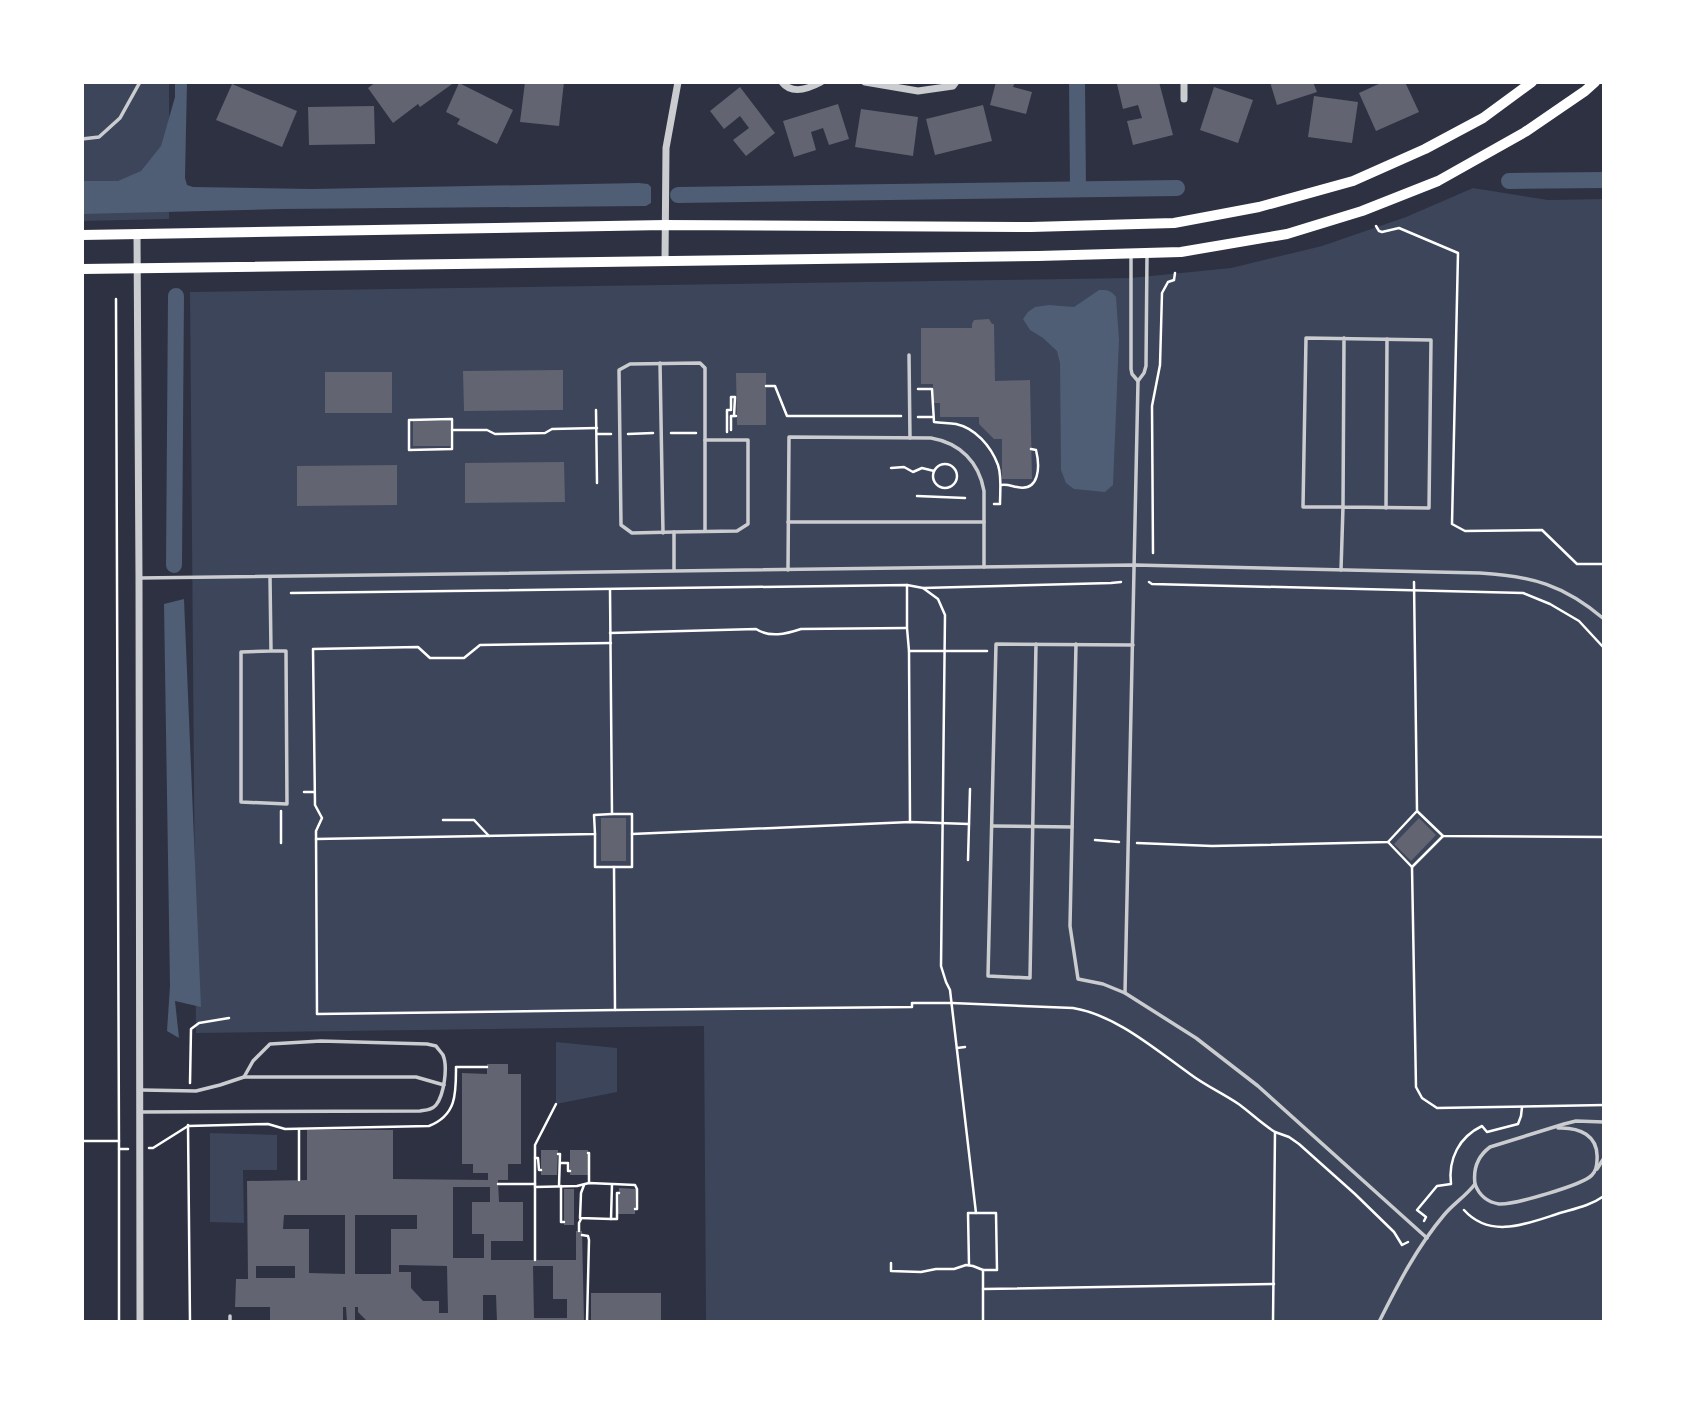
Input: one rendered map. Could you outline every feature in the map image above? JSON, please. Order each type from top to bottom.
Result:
[{"type":"main road","points":[[82,234],[665,225],[1031,227],[1174,223],[1259,207],[1353,181],[1425,149],[1483,118],[1532,82]]},
{"type":"main road","points":[[82,269],[1181,253],[1287,234],[1362,211],[1438,181],[1525,132],[1595,82]]},
{"type":"street","points":[[665,262],[666,148],[678,82]]},
{"type":"street","points":[[782,82],[784,86],[796,90],[821,82]]},
{"type":"street","points":[[865,82],[918,91],[953,86],[956,82]]},
{"type":"street","points":[[1184,82],[1184,99]]},
{"type":"street","points":[[137,233],[140,1322]]},
{"type":"lane","points":[[82,139],[99,137],[120,118],[140,82]]},
{"type":"lane","points":[[1125,993],[1138,381],[1146,366],[1147,253]]},
{"type":"lane","points":[[1130,254],[1131,369],[1138,381]]},
{"type":"lane","points":[[1306,338],[1344,338],[1431,340],[1429,509],[1303,506],[1306,338]]},
{"type":"lane","points":[[1341,570],[1344,338]]},
{"type":"lane","points":[[1386,508],[1387,339]]},
{"type":"lane","points":[[909,355],[910,438]]},
{"type":"lane","points":[[705,440],[748,440],[748,524],[737,531],[663,533],[632,533],[621,525],[619,370],[630,365],[660,363],[700,363],[705,368],[705,440],[705,531]]},
{"type":"lane","points":[[660,363],[663,533]]},
{"type":"lane","points":[[788,570],[789,438],[910,438],[950,443],[972,461],[982,481],[984,567]]},
{"type":"lane","points":[[788,522],[984,522]]},
{"type":"lane","points":[[674,532],[674,570]]},
{"type":"lane","points":[[139,578],[1135,565],[1414,572],[1510,575],[1535,580],[1589,606],[1604,619]]},
{"type":"lane","points":[[270,577],[271,650]]},
{"type":"lane","points":[[1036,644],[1030,978],[988,976],[996,644],[1036,644],[1076,644],[1133,645]]},
{"type":"lane","points":[[1076,644],[1070,926],[1078,979],[1103,984],[1125,993],[1196,1038],[1258,1086],[1427,1238]]},
{"type":"lane","points":[[271,650],[286,651],[287,804],[241,802],[241,652],[271,650]]},
{"type":"lane","points":[[992,826],[1072,827]]},
{"type":"lane","points":[[140,1111],[430,1110],[437,1104],[444,1085],[444,1057],[436,1046],[427,1044],[321,1041],[270,1044],[253,1061],[244,1077]]},
{"type":"lane","points":[[140,1090],[188,1091],[244,1077],[416,1077],[444,1085]]},
{"type":"lane","points":[[1604,1122],[1576,1121],[1490,1147],[1476,1164],[1475,1184],[1479,1194],[1499,1204],[1518,1202],[1587,1180],[1604,1158]]},
{"type":"lane","points":[[1552,1128],[1578,1130],[1591,1136],[1598,1157],[1595,1170]]},
{"type":"lane","points":[[1379,1322],[1396,1288],[1427,1238],[1445,1213],[1475,1184]]},
{"type":"lane","points":[[230,1316],[230,1322]]},
{"type":"path","points":[[1376,226],[1382,232],[1399,228],[1458,253],[1452,524],[1465,531],[1542,530],[1577,564],[1604,564]]},
{"type":"path","points":[[1153,553],[1152,406],[1160,365],[1162,293],[1168,282],[1174,280],[1175,272]]},
{"type":"path","points":[[116,299],[119,1149]]},
{"type":"path","points":[[766,386],[775,386],[787,416],[904,416]]},
{"type":"path","points":[[732,397],[735,416],[731,416],[731,433],[727,432],[727,410],[732,410],[732,397]]},
{"type":"path","points":[[596,410],[597,483]]},
{"type":"path","points":[[915,417],[932,416]]},
{"type":"path","points":[[452,419],[452,430],[452,449],[409,450],[409,420],[452,419]]},
{"type":"path","points":[[452,430],[487,430],[495,434],[597,428]]},
{"type":"path","points":[[628,434],[653,433]]},
{"type":"path","points":[[671,433],[696,433]]},
{"type":"path","points":[[597,434],[611,434]]},
{"type":"path","points":[[1000,485],[1025,487],[1037,480],[1038,457],[1036,450],[1031,449]]},
{"type":"path","points":[[952,466],[960,460]]},
{"type":"path","points":[[941,464],[952,466],[957,477],[954,485],[943,489],[936,485],[932,477],[934,471],[941,464]]},
{"type":"path","points":[[891,468],[904,467],[913,471],[922,468],[934,471]]},
{"type":"path","points":[[950,488],[954,498]]},
{"type":"path","points":[[917,496],[965,498]]},
{"type":"path","points":[[1137,843],[1212,846],[1388,842],[1417,811],[1414,572]]},
{"type":"path","points":[[290,593],[906,585],[923,587],[1121,582]]},
{"type":"path","points":[[1151,582],[1523,593],[1550,604],[1579,621],[1604,648]]},
{"type":"path","points":[[906,585],[910,822]]},
{"type":"path","points":[[923,587],[938,599],[944,610],[941,966],[952,1003],[976,1213]]},
{"type":"path","points":[[610,590],[612,814]]},
{"type":"path","points":[[610,634],[756,629],[764,634],[788,633],[801,629],[907,628]]},
{"type":"path","points":[[611,643],[480,645],[464,657],[430,658],[418,647],[313,649],[314,792],[315,805],[322,818],[316,831],[317,1014],[912,1007],[912,1003],[1064,1007],[1089,1012],[1157,1049],[1191,1075],[1239,1104],[1275,1132],[1299,1144],[1363,1201],[1394,1232],[1402,1245],[1408,1242]]},
{"type":"path","points":[[909,651],[977,651]]},
{"type":"path","points":[[968,860],[970,789]]},
{"type":"path","points":[[304,792],[314,792]]},
{"type":"path","points":[[281,803],[281,843]]},
{"type":"path","points":[[1417,811],[1443,836],[1604,837]]},
{"type":"path","points":[[632,814],[632,867],[595,867],[595,834],[594,815],[632,814]]},
{"type":"path","points":[[443,820],[474,820],[489,836]]},
{"type":"path","points":[[632,834],[910,822],[969,824]]},
{"type":"path","points":[[316,839],[595,834]]},
{"type":"path","points":[[1412,867],[1443,836]]},
{"type":"path","points":[[1095,840],[1119,842]]},
{"type":"path","points":[[1388,842],[1412,867],[1416,1087],[1422,1098],[1437,1108],[1604,1105]]},
{"type":"path","points":[[614,867],[615,1010]]},
{"type":"path","points":[[188,1091],[191,1029],[199,1023],[229,1018]]},
{"type":"path","points":[[957,1048],[965,1047]]},
{"type":"path","points":[[535,1260],[535,1145],[556,1104]]},
{"type":"path","points":[[1424,1221],[1426,1217],[1417,1210],[1437,1186],[1451,1186],[1452,1159],[1464,1139],[1482,1126],[1487,1132],[1518,1124],[1521,1106]]},
{"type":"path","points":[[188,1112],[190,1322]]},
{"type":"path","points":[[299,1129],[299,1180]]},
{"type":"path","points":[[1273,1322],[1275,1132]]},
{"type":"path","points":[[82,1141],[119,1141]]},
{"type":"path","points":[[588,1153],[589,1183]]},
{"type":"path","points":[[558,1154],[561,1222],[564,1222]]},
{"type":"path","points":[[535,1158],[538,1158],[541,1170]]},
{"type":"path","points":[[559,1163],[568,1163],[570,1171]]},
{"type":"path","points":[[498,1184],[635,1185],[635,1209]]},
{"type":"path","points":[[611,1184],[611,1219]]},
{"type":"path","points":[[584,1185],[579,1223],[581,1233],[589,1240],[587,1322]]},
{"type":"path","points":[[577,1186],[577,1191]]},
{"type":"path","points":[[581,1219],[617,1219],[619,1193]]},
{"type":"path","points":[[1462,1208],[1481,1223],[1512,1228],[1591,1204],[1604,1196]]},
{"type":"path","points":[[891,1262],[891,1271],[922,1272],[969,1265],[984,1270],[997,1270],[996,1213],[968,1213],[969,1265]]},
{"type":"path","points":[[983,1322],[984,1270]]},
{"type":"path","points":[[983,1289],[1274,1284]]},
{"type":"shaded area","points":[[82,82],[169,82],[169,219],[82,221]]},
{"type":"shaded area","points":[[175,82],[187,82],[185,178],[187,185],[193,187],[312,189],[639,183],[651,187],[651,203],[646,206],[281,209],[82,214],[82,181],[118,181],[141,171],[161,146],[175,97]]},
{"type":"shaded area","points":[[1473,188],[1548,200],[1604,199],[1604,1322],[706,1322],[704,1026],[196,1033],[190,292],[1131,278],[1231,268],[1322,246],[1406,217]]},
{"type":"shaded area","points":[[1099,290],[1109,291],[1116,297],[1119,340],[1113,485],[1105,492],[1074,489],[1066,483],[1061,470],[1060,363],[1057,351],[1030,330],[1023,319],[1035,307],[1074,307]]},
{"type":"shaded area","points":[[184,599],[201,1007],[175,1001],[179,1038],[167,1031],[170,986],[164,604]]},
{"type":"shaded area","points":[[556,1042],[617,1048],[617,1092],[556,1104]]},
{"type":"shaded area","points":[[210,1133],[277,1135],[277,1170],[243,1170],[244,1223],[210,1222]]},
{"type":"building","points":[[376,82],[455,82],[393,123],[368,88]]},
{"type":"building","points":[[525,82],[564,82],[559,126],[520,122]]},
{"type":"building","points":[[996,82],[1015,82],[1013,87],[1032,92],[1026,114],[990,105]]},
{"type":"building","points":[[1159,82],[1173,135],[1133,145],[1127,121],[1142,118],[1138,105],[1123,109],[1117,84]]},
{"type":"building","points":[[1270,82],[1313,82],[1317,92],[1277,105]]},
{"type":"building","points":[[1383,82],[1405,82],[1419,112],[1376,131],[1359,93]]},
{"type":"building","points":[[459,83],[513,110],[497,144],[457,124],[460,119],[446,112]]},
{"type":"building","points":[[232,84],[297,111],[282,147],[216,120]]},
{"type":"building","points":[[740,87],[775,133],[746,156],[733,140],[749,128],[740,116],[724,129],[710,111]]},
{"type":"building","points":[[1214,87],[1253,100],[1238,143],[1200,130]]},
{"type":"building","points":[[1314,96],[1358,102],[1352,143],[1308,137]]},
{"type":"building","points":[[838,104],[849,139],[829,145],[823,128],[811,132],[816,150],[794,157],[783,121]]},
{"type":"building","points":[[983,105],[992,141],[935,155],[926,119]]},
{"type":"building","points":[[374,106],[375,144],[309,145],[308,107]]},
{"type":"building","points":[[861,109],[918,117],[913,156],[855,147]]},
{"type":"building","points":[[989,319],[994,324],[995,381],[1030,380],[1032,479],[1002,479],[1002,439],[994,439],[979,424],[979,417],[940,417],[940,403],[933,403],[933,384],[921,384],[921,328],[972,328],[974,320]]},
{"type":"building","points":[[563,370],[563,410],[464,411],[463,371]]},
{"type":"building","points":[[325,372],[392,372],[392,413],[325,413]]},
{"type":"building","points":[[736,373],[766,373],[766,425],[737,425]]},
{"type":"building","points":[[413,421],[450,421],[450,446],[413,446]]},
{"type":"building","points":[[564,462],[565,502],[465,503],[465,463]]},
{"type":"building","points":[[397,465],[397,505],[297,506],[297,466]]},
{"type":"building","points":[[601,818],[626,818],[626,861],[601,861]]},
{"type":"building","points":[[1419,818],[1436,835],[1411,861],[1394,844]]},
{"type":"building","points":[[487,1064],[508,1064],[508,1074],[521,1074],[521,1164],[508,1164],[508,1180],[498,1180],[499,1202],[523,1202],[523,1241],[491,1241],[491,1260],[576,1260],[576,1231],[582,1231],[584,1322],[497,1322],[496,1295],[483,1295],[483,1321],[368,1322],[358,1312],[358,1307],[355,1307],[355,1322],[347,1322],[346,1307],[343,1307],[343,1322],[270,1322],[270,1307],[235,1307],[236,1279],[248,1279],[247,1181],[307,1180],[307,1130],[393,1130],[393,1179],[488,1180],[488,1173],[473,1173],[473,1164],[462,1164],[462,1073],[487,1074]],"holes":[[[453,1187],[490,1187],[490,1202],[472,1202],[472,1234],[484,1234],[484,1258],[453,1258]],[[284,1215],[345,1215],[345,1274],[309,1273],[309,1229],[283,1229]],[[355,1215],[417,1215],[417,1229],[391,1229],[391,1274],[355,1274]],[[399,1265],[447,1266],[448,1313],[439,1313],[439,1301],[423,1301],[411,1288],[411,1272],[399,1272]],[[256,1266],[295,1266],[295,1278],[256,1278]],[[533,1266],[553,1266],[553,1299],[567,1299],[567,1318],[534,1318]]]},
{"type":"building","points":[[541,1150],[558,1150],[557,1175],[541,1175]]},
{"type":"building","points":[[570,1150],[588,1150],[588,1175],[570,1175]]},
{"type":"building","points":[[619,1188],[636,1189],[635,1214],[618,1214]]},
{"type":"building","points":[[564,1189],[574,1189],[574,1225],[564,1225]]},
{"type":"building","points":[[591,1293],[661,1293],[661,1322],[591,1322]]},
{"type":"waterway","points":[[1077,82],[1078,189]]},
{"type":"waterway","points":[[1509,181],[1604,180]]},
{"type":"waterway","points":[[678,195],[1177,188]]},
{"type":"waterway","points":[[174,565],[176,296]]}]
